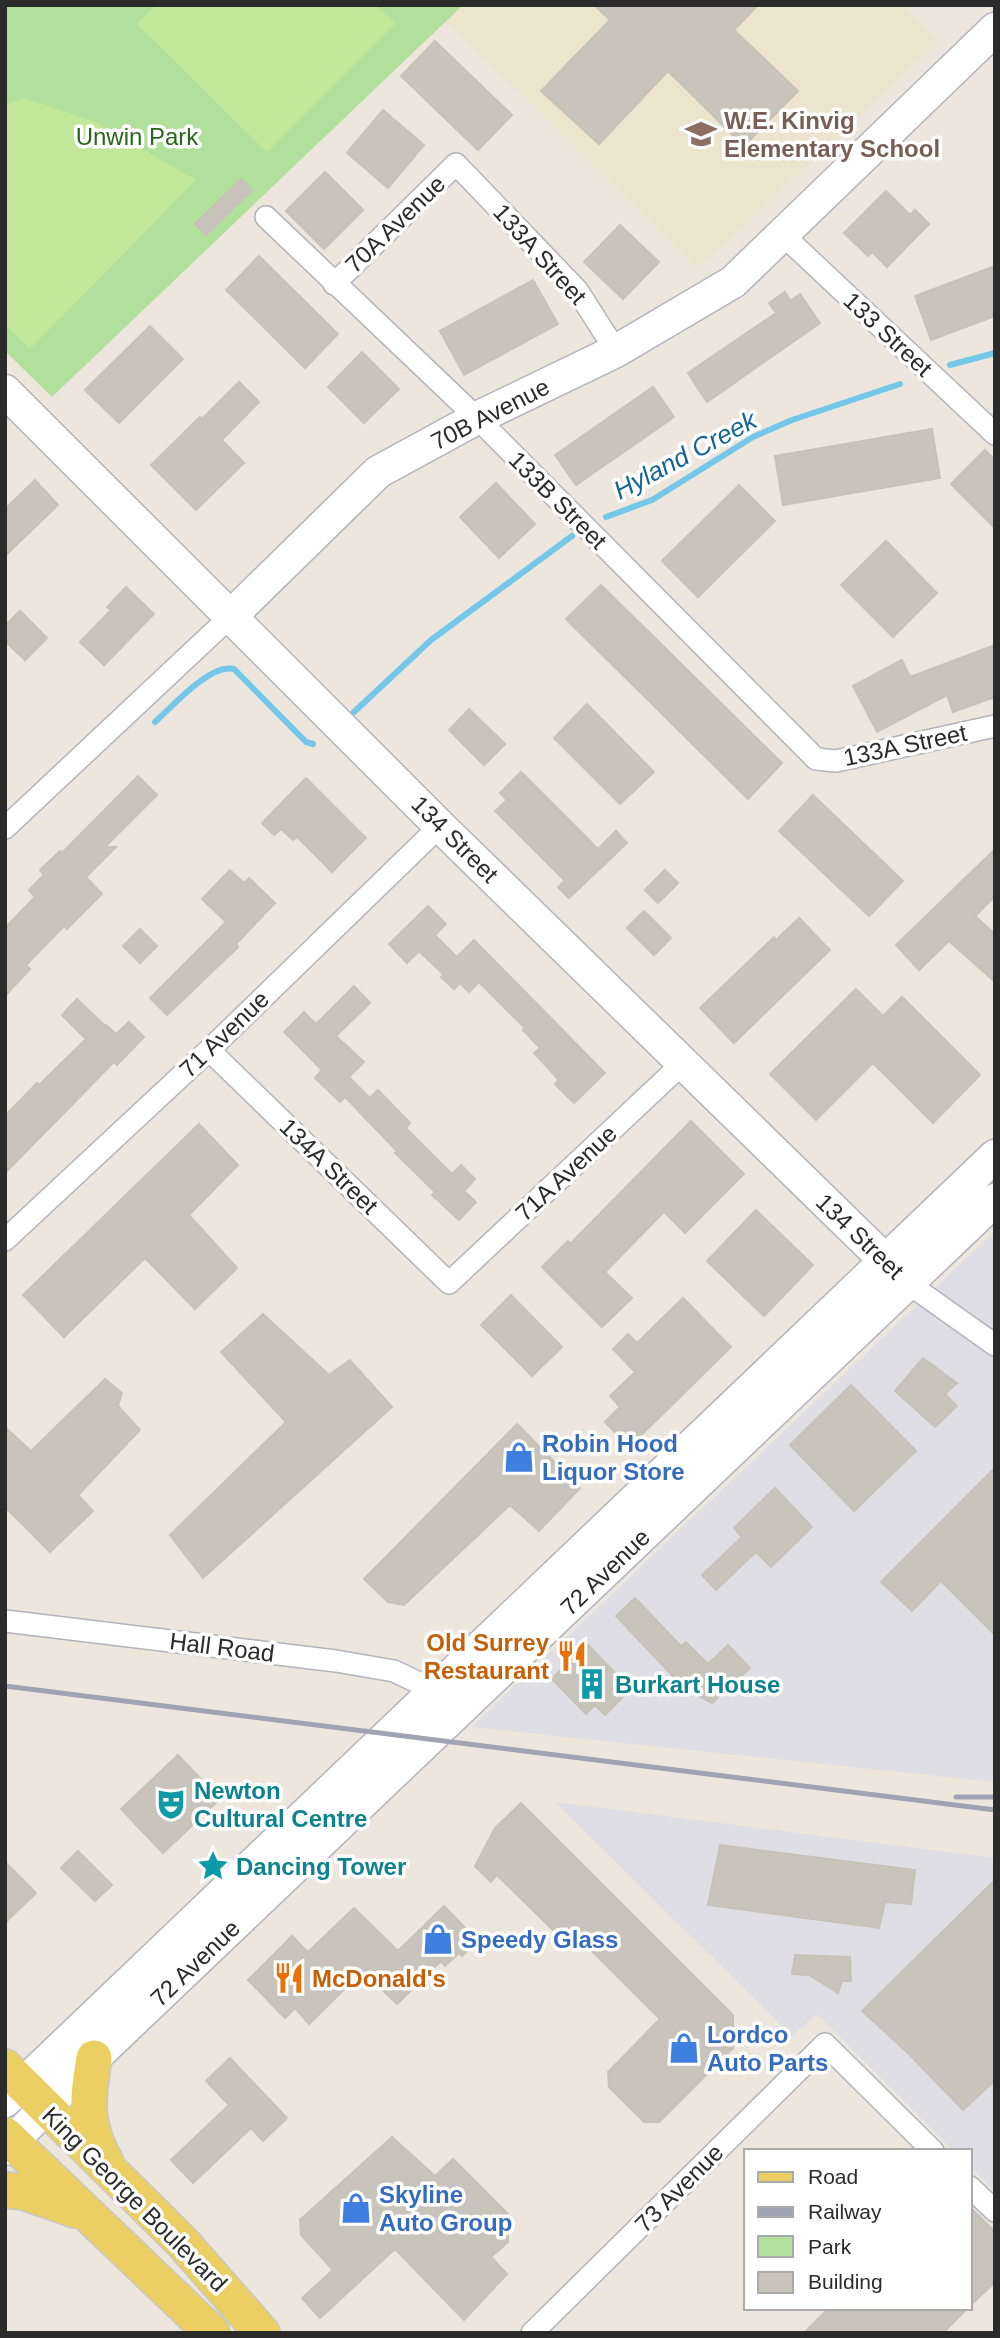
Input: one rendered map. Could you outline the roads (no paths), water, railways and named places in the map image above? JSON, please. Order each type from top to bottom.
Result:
[{"type":"main road","name":"70B Avenue","points":[[230,616],[369,479],[477,418],[616,351],[733,282],[995,29]]},
{"type":"main road","name":"134 Street","points":[[5,391],[440,826],[909,1283]]},
{"type":"main road","name":"72 Avenue","points":[[8,2142],[20,2090],[995,1156]]},
{"type":"main road","name":"72 Avenue","points":[[20,2090],[94,2059],[995,1200]]},
{"type":"main road","points":[[94,2059],[88,2106],[95,2142],[111,2172]]},
{"type":"main road","name":"King George Boulevard","points":[[20,2090],[111,2172],[183,2243],[262,2333]]},
{"type":"main road","name":"King George Boulevard","points":[[8,2142],[212,2333]]},
{"type":"main road","points":[[5,2190],[24,2192],[85,2213]]},
{"type":"street","name":"70A Avenue","points":[[334,284],[456,164]]},
{"type":"street","name":"133A Street","points":[[456,164],[577,290],[616,351]]},
{"type":"street","name":"133B Street","points":[[265,217],[477,418],[816,759]]},
{"type":"street","name":"133 Street","points":[[782,234],[995,434]]},
{"type":"street","name":"70B Avenue","points":[[5,828],[230,616]]},
{"type":"street","name":"133A Street","points":[[816,759],[835,761],[995,726]]},
{"type":"street","name":"71 Avenue","points":[[5,1240],[209,1050],[440,826]]},
{"type":"street","name":"134A Street","points":[[209,1050],[449,1283]]},
{"type":"street","name":"71A Avenue","points":[[449,1283],[683,1063]]},
{"type":"street","points":[[909,1283],[995,1345]]},
{"type":"street","name":"Hall Road","points":[[5,1621],[336,1661],[394,1671],[432,1693]]},
{"type":"street","name":"73 Avenue","points":[[532,2333],[825,2044],[931,2149]]},
{"type":"street","points":[[972,2189],[995,2211]]},
{"type":"waterway","name":"Hyland Creek","points":[[950,365],[995,353]]},
{"type":"waterway","name":"Hyland Creek","points":[[606,517],[652,500],[753,437],[792,420],[900,384]]},
{"type":"waterway","name":"Hyland Creek","points":[[354,712],[431,640],[572,536]]},
{"type":"waterway","name":"Hyland Creek","points":[[155,722],[203,679],[224,669],[234,669],[306,742],[313,744]]},
{"type":"railway","points":[[5,1686],[995,1810]]},
{"type":"railway","points":[[956,1797],[995,1797]]},
{"type":"place","name":"W.E. Kinvig Elementary School","points":[[701,134]]},
{"type":"place","name":"Robin Hood Liquor Store","points":[[519,1457]]},
{"type":"place","name":"Old Surrey Restaurant","points":[[572,1656]]},
{"type":"place","name":"Burkart House","points":[[592,1684]]},
{"type":"place","name":"Newton Cultural Centre","points":[[171,1804]]},
{"type":"place","name":"Dancing Tower","points":[[213,1866]]},
{"type":"place","name":"Speedy Glass","points":[[438,1939]]},
{"type":"place","name":"McDonald's","points":[[289,1978]]},
{"type":"place","name":"Lordco Auto Parts","points":[[684,2048]]},
{"type":"place","name":"Skyline Auto Group","points":[[356,2208]]},
{"type":"park label","name":"Unwin Park","points":[[137,136]]}]
